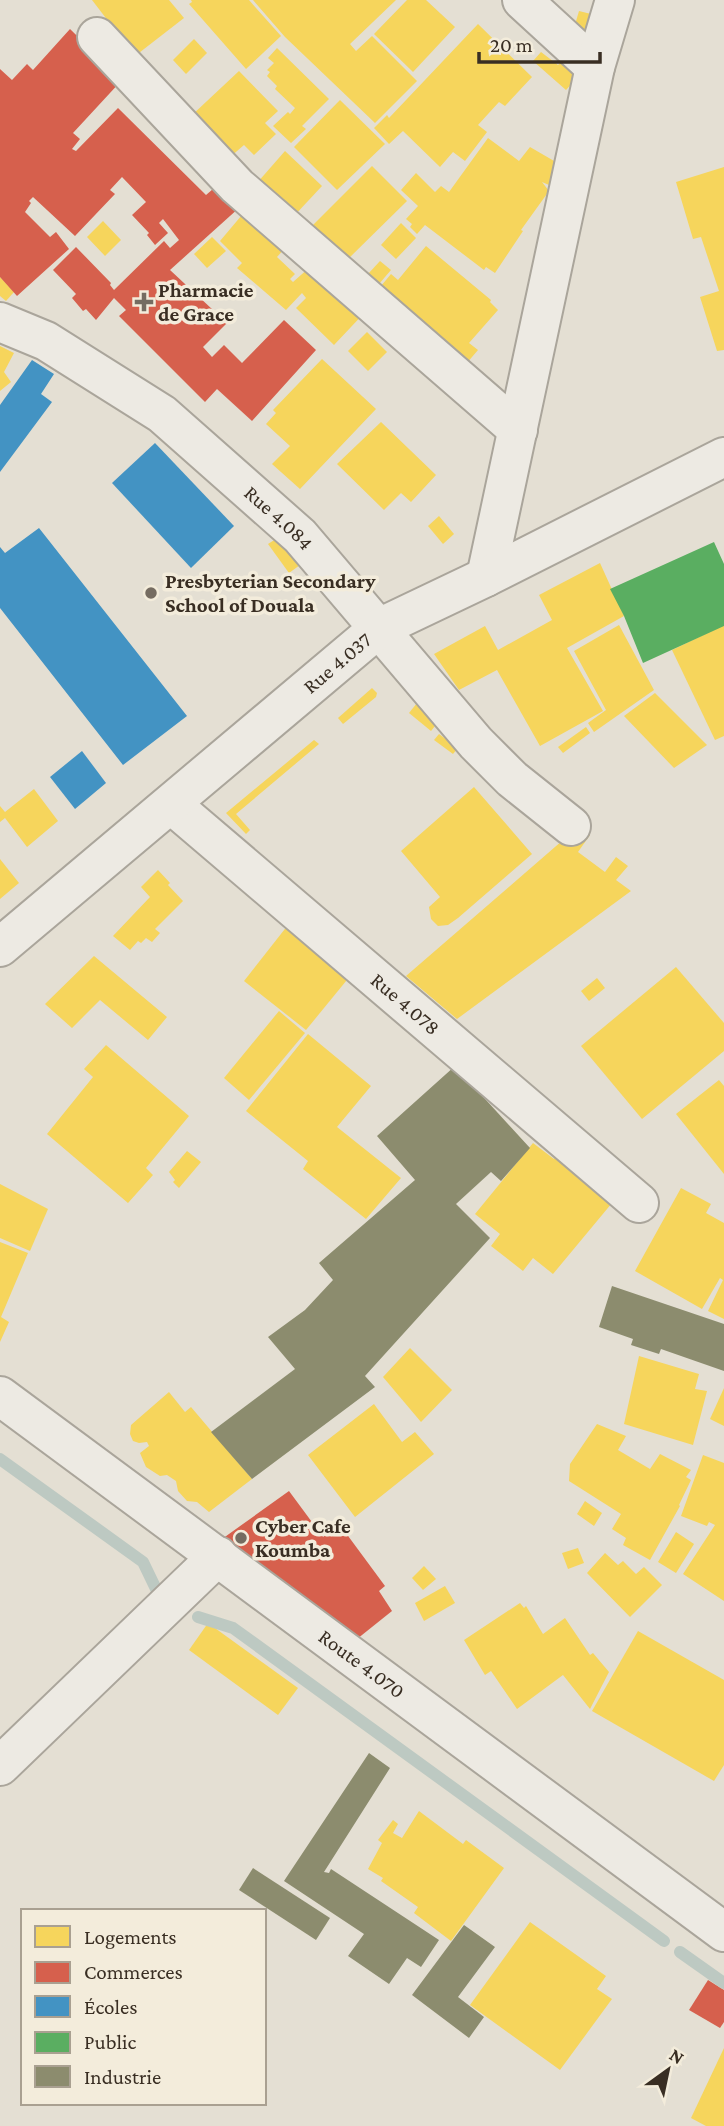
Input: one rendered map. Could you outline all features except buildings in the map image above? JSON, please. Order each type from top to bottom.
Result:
[{"type":"street","points":[[522,0],[595,67]]},
{"type":"street","points":[[486,577],[595,67],[615,0]]},
{"type":"street","points":[[97,37],[237,186],[518,430]]},
{"type":"street","name":"Rue 4.084","points":[[0,322],[46,341],[163,414],[300,536],[494,761],[512,779],[571,826]]},
{"type":"street","name":"Rue 4.037","points":[[0,947],[379,628],[724,457]]},
{"type":"street","name":"Rue 4.078","points":[[171,804],[639,1203]]},
{"type":"street","name":"Route 4.070","points":[[0,1396],[724,1932]]},
{"type":"street","points":[[0,1766],[218,1556]]},
{"type":"waterway","points":[[0,1459],[143,1562],[157,1591]]},
{"type":"waterway","points":[[198,1617],[233,1628],[664,1941]]},
{"type":"waterway","points":[[680,1952],[724,1983]]},
{"type":"place","name":"Pharmacie de Grace","points":[[144,302]]},
{"type":"place","name":"Presbyterian Secondary School of Douala","points":[[151,593]]},
{"type":"place","name":"Cyber Cafe Koumba","points":[[241,1538]]}]
